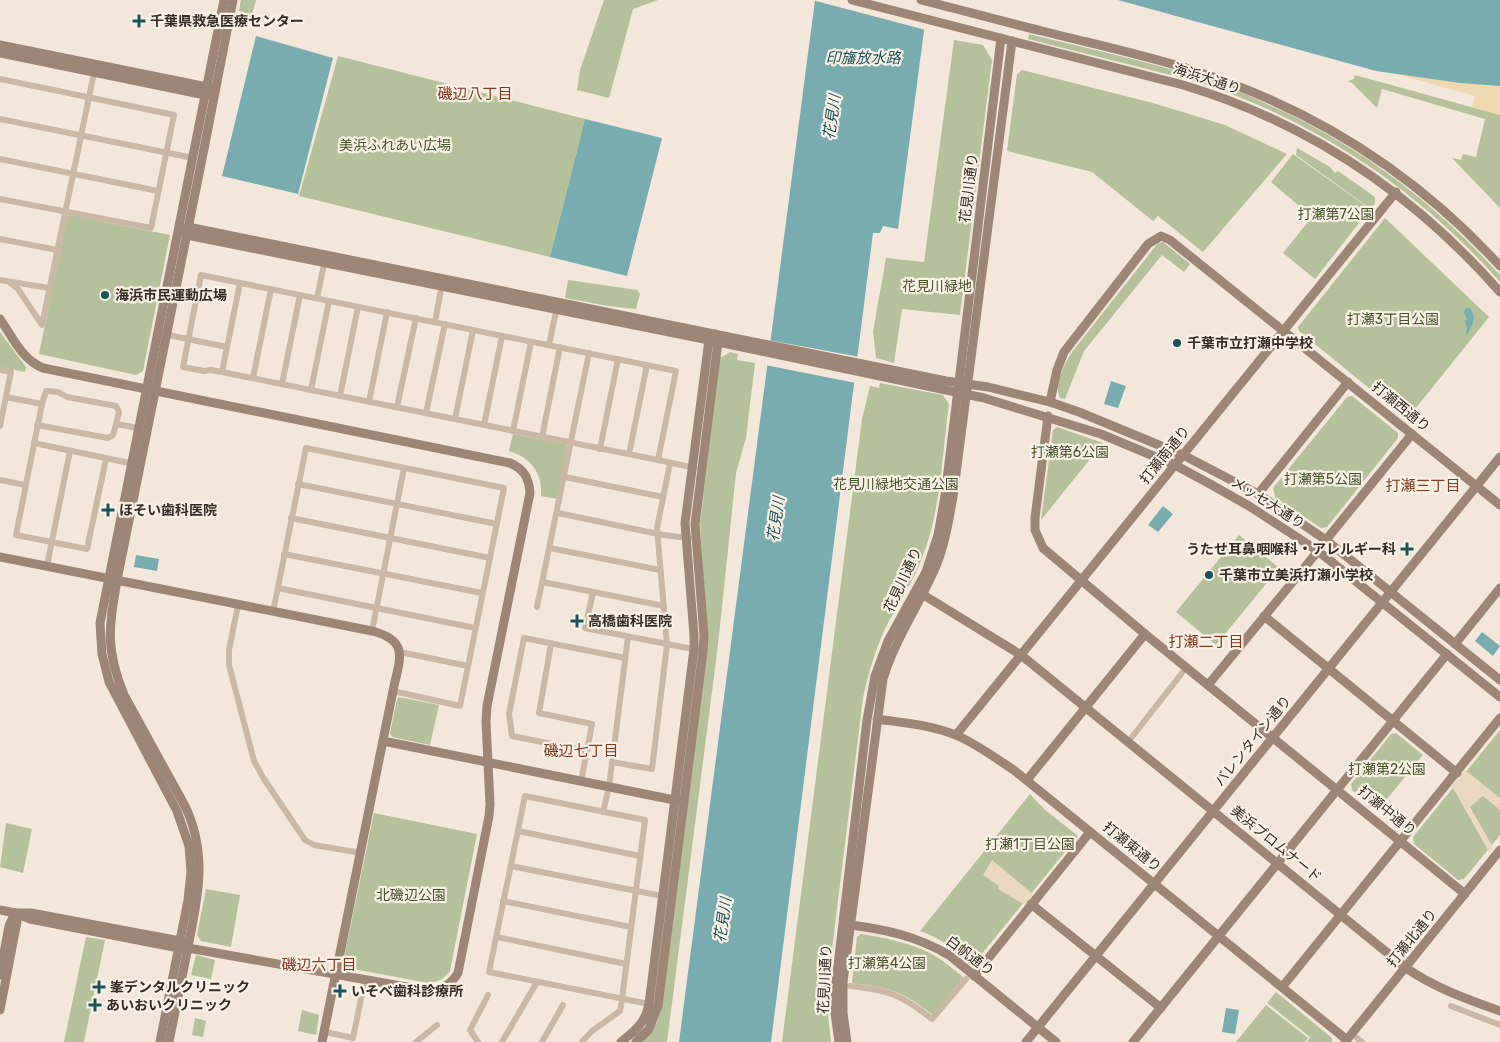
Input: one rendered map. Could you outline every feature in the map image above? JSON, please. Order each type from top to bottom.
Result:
[{"type":"street","points":[[169,1042],[191,872],[189,846],[179,816],[117,699],[104,666],[100,623],[112,579],[184,230],[224,0]]},
{"type":"street","points":[[184,230],[193,158],[233,0]]},
{"type":"street","name":"海浜大通り","points":[[852,0],[1176,82],[1273,118],[1361,168],[1396,192],[1453,242],[1500,292]]},
{"type":"street","name":"海浜大通り","points":[[921,0],[1174,65],[1234,84],[1281,104],[1344,137],[1396,171],[1447,214],[1500,266]]},
{"type":"street","name":"花見川通り","points":[[964,384],[1001,38]]},
{"type":"street","name":"花見川通り","points":[[839,1042],[835,1013],[836,982],[856,807],[872,692],[875,676],[883,654],[926,572],[938,535],[964,384],[1012,41]]},
{"type":"street","points":[[0,45],[95,68]]},
{"type":"street","points":[[0,52],[95,68],[209,91]]},
{"type":"street","points":[[9,282],[18,289],[42,324],[95,68]]},
{"type":"street","points":[[0,79],[174,115],[151,228],[0,199]]},
{"type":"street","points":[[0,119],[193,158]]},
{"type":"street","points":[[0,159],[158,191]]},
{"type":"street","name":"打瀬南通り","points":[[956,735],[1396,192]]},
{"type":"street","points":[[184,230],[868,369]]},
{"type":"street","name":"打瀬西通り","points":[[1050,402],[1057,370],[1064,352],[1148,244],[1161,236],[1170,240],[1284,330],[1500,505]]},
{"type":"street","points":[[0,239],[57,250]]},
{"type":"street","points":[[317,298],[325,259]]},
{"type":"street","points":[[658,460],[676,371],[201,275],[183,367],[253,378],[702,469]]},
{"type":"street","points":[[0,280],[49,288]]},
{"type":"street","points":[[222,372],[240,283]]},
{"type":"street","points":[[434,322],[443,283]]},
{"type":"street","points":[[253,378],[271,289]]},
{"type":"street","points":[[282,384],[300,295]]},
{"type":"street","points":[[311,390],[329,301]]},
{"type":"street","points":[[549,345],[557,306]]},
{"type":"street","points":[[340,396],[358,307]]},
{"type":"street","points":[[368,402],[387,312]]},
{"type":"street","points":[[398,408],[416,318]]},
{"type":"street","points":[[0,319],[27,358],[35,365],[43,368],[510,463],[521,469],[530,483],[530,493],[487,706],[489,816],[458,972],[454,980],[440,989],[429,991],[182,946],[31,913],[15,913],[0,910]]},
{"type":"street","points":[[426,413],[445,324]]},
{"type":"street","points":[[455,419],[473,330]]},
{"type":"street","points":[[162,334],[228,347]]},
{"type":"street","points":[[484,425],[502,336]]},
{"type":"street","points":[[636,1042],[645,1036],[658,1006],[684,802],[698,650],[694,635],[685,523],[692,467],[714,339]]},
{"type":"street","points":[[621,1042],[641,1024],[649,1004],[674,800],[698,650],[704,636],[695,524],[714,339]]},
{"type":"street","points":[[513,431],[531,342]]},
{"type":"street","points":[[542,437],[560,347]]},
{"type":"street","points":[[538,607],[589,353]]},
{"type":"street","points":[[600,449],[618,359]]},
{"type":"street","points":[[629,454],[647,365]]},
{"type":"street","name":"メッセ大通り","points":[[868,369],[988,387],[1050,402],[1109,423],[1182,455],[1258,494],[1326,540],[1500,680]]},
{"type":"street","name":"メッセ大通り","points":[[868,369],[1048,416],[1101,434],[1175,465],[1250,506],[1318,551],[1500,697]]},
{"type":"street","points":[[0,370],[11,372],[0,426]]},
{"type":"street","points":[[1258,494],[1348,382]]},
{"type":"street","points":[[136,465],[138,428],[150,389]]},
{"type":"street","points":[[38,425],[108,438],[113,435],[118,409],[113,406],[67,397],[58,392],[48,390],[44,393],[16,535],[87,549],[106,459]]},
{"type":"street","name":"花見川通り","points":[[847,1042],[843,1013],[843,982],[883,679],[895,644],[933,573],[946,536],[953,497],[962,394]]},
{"type":"street","points":[[6,397],[42,404]]},
{"type":"street","name":"打瀬中通り","points":[[1048,416],[1035,518],[1035,530],[1043,548],[1144,634],[1338,789],[1465,894]]},
{"type":"street","points":[[116,424],[138,428]]},
{"type":"street","points":[[1326,540],[1412,434]]},
{"type":"street","points":[[34,443],[136,465]]},
{"type":"street","points":[[273,612],[306,448],[504,488],[460,706],[393,691]]},
{"type":"street","points":[[47,566],[70,450]]},
{"type":"street","name":"バレンタイン通り","points":[[1026,1042],[1500,457]]},
{"type":"street","points":[[612,762],[652,769],[667,644],[657,534],[670,463]]},
{"type":"street","points":[[372,631],[404,468]]},
{"type":"street","points":[[565,477],[663,497]]},
{"type":"street","points":[[0,480],[25,485]]},
{"type":"street","points":[[298,484],[497,524]]},
{"type":"street","points":[[558,513],[657,534],[695,539]]},
{"type":"street","points":[[291,518],[490,558]]},
{"type":"street","points":[[550,548],[660,570]]},
{"type":"street","points":[[1208,685],[1318,551]]},
{"type":"street","points":[[284,554],[482,594]]},
{"type":"street","points":[[0,557],[372,631],[390,637],[400,652],[322,1042]]},
{"type":"street","points":[[543,582],[664,606]]},
{"type":"street","points":[[278,588],[475,628]]},
{"type":"street","points":[[1455,644],[1500,588]]},
{"type":"street","points":[[593,592],[585,628],[698,650]]},
{"type":"street","name":"美浜プロムナード","points":[[922,594],[1021,655],[1406,968],[1444,990],[1500,1011]]},
{"type":"street","points":[[238,605],[229,650],[229,665],[252,754],[259,770],[305,840],[314,845],[361,853]]},
{"type":"street","points":[[1264,616],[1457,773]]},
{"type":"street","points":[[1027,780],[1144,634]]},
{"type":"street","points":[[604,812],[609,787],[628,637]]},
{"type":"street","points":[[587,751],[512,736],[509,714],[524,638],[625,658]]},
{"type":"street","points":[[551,644],[539,713],[592,724],[581,781]]},
{"type":"street","points":[[400,652],[468,666]]},
{"type":"street","points":[[1133,1042],[1447,654]]},
{"type":"street","points":[[1132,737],[1182,672]]},
{"type":"street","points":[[1283,986],[1500,718]]},
{"type":"street","name":"打瀬東通り","points":[[877,719],[918,725],[956,735],[987,752],[1027,780],[1283,986],[1346,1041]]},
{"type":"street","points":[[383,741],[684,802]]},
{"type":"street","points":[[582,1042],[592,1031],[620,1011],[622,999],[645,820],[525,796],[489,972],[536,982],[622,999],[649,1004],[658,1006]]},
{"type":"street","points":[[518,831],[640,856]]},
{"type":"street","points":[[850,986],[879,990],[902,997],[932,1019],[970,977],[1090,832]]},
{"type":"street","name":"打瀬北通り","points":[[1346,1041],[1500,850]]},
{"type":"street","points":[[511,866],[672,898]]},
{"type":"street","points":[[504,901],[631,927]]},
{"type":"street","points":[[1031,904],[1161,1008]]},
{"type":"street","points":[[0,974],[9,926],[15,913]]},
{"type":"street","points":[[0,1010],[16,925],[15,913]]},
{"type":"street","name":"白帆通り","points":[[851,925],[891,931],[921,940],[949,955],[970,977],[1056,1042]]},
{"type":"street","points":[[497,937],[626,964]]},
{"type":"street","points":[[160,1042],[182,946]]},
{"type":"street","points":[[325,1032],[353,1038],[365,979]]},
{"type":"street","points":[[502,1042],[536,982]]},
{"type":"street","points":[[478,1042],[470,1030],[488,995]]},
{"type":"street","points":[[542,1042],[563,1005]]},
{"type":"street","points":[[1451,1006],[1500,1025]]},
{"type":"street","points":[[416,1042],[438,1025]]},
{"type":"green space","points":[[241,0],[256,0],[252,15],[246,21],[239,10]]},
{"type":"green space","points":[[604,0],[658,0],[633,9],[609,98],[577,90],[580,70]]},
{"type":"green space","points":[[1029,34],[1200,78],[1241,92],[1302,121],[1364,157],[1422,200],[1500,275],[1500,282],[1471,251],[1409,196],[1341,148],[1305,128],[1268,109],[1218,89],[1028,39]]},
{"type":"green space","name":"花見川緑地","points":[[954,40],[983,45],[992,60],[960,315],[902,309],[894,363],[876,358],[873,332],[886,258],[924,262]]},
{"type":"green space","name":"美浜ふれあい広場","points":[[338,56],[585,119],[550,257],[299,196]]},
{"type":"green space","points":[[1022,70],[1153,103],[1225,125],[1287,154],[1203,252],[1158,216],[1153,221],[1092,172],[1007,151],[1017,74]]},
{"type":"green space","points":[[1355,75],[1500,115],[1500,208],[1452,158],[1461,160],[1463,154],[1476,157],[1485,119],[1382,89],[1377,108],[1348,81],[1354,79]]},
{"type":"green space","points":[[1297,148],[1330,167],[1335,173],[1338,171],[1375,197],[1375,203],[1371,209],[1296,155]]},
{"type":"green space","name":"打瀬第7公園","points":[[1293,154],[1370,209],[1315,279],[1283,253],[1312,217],[1271,182]]},
{"type":"green space","name":"海浜市民運動広場","points":[[69,215],[170,235],[143,371],[136,375],[39,354],[67,217]]},
{"type":"green space","name":"打瀬3丁目公園","points":[[1385,218],[1489,317],[1407,419],[1299,331],[1298,327]]},
{"type":"green space","points":[[1163,242],[1190,264],[1184,272],[1162,255],[1084,351],[1065,399],[1060,398],[1058,393],[1059,381],[1063,368],[1072,352],[1158,243]]},
{"type":"green space","points":[[568,280],[637,290],[640,294],[636,309],[565,298]]},
{"type":"green space","points":[[0,332],[26,367],[25,372],[0,367]]},
{"type":"green space","points":[[730,352],[738,354],[737,360],[755,363],[746,438],[736,473],[718,645],[667,1042],[641,1042],[656,1025],[662,1007],[660,1006],[707,642],[700,523],[720,358]]},
{"type":"green space","name":"花見川緑地交通公園","points":[[880,383],[943,395],[949,404],[940,482],[933,521],[922,558],[881,637],[863,698],[828,982],[827,1007],[831,1042],[782,1042],[862,419],[870,386],[879,388]]},
{"type":"green space","name":"打瀬第5公園","points":[[1352,396],[1398,433],[1398,438],[1327,527],[1321,528],[1275,497],[1273,488],[1347,397]]},
{"type":"green space","name":"打瀬第6公園","points":[[1057,427],[1103,443],[1041,520],[1053,430]]},
{"type":"green space","points":[[513,434],[566,444],[557,499],[541,496],[540,480],[534,468],[524,458],[509,451]]},
{"type":"green space","points":[[1239,535],[1279,568],[1216,645],[1176,612]]},
{"type":"green space","points":[[399,697],[439,705],[430,745],[392,737],[390,733]]},
{"type":"green space","points":[[1500,730],[1500,835],[1464,879],[1458,880],[1414,844],[1413,837]]},
{"type":"green space","name":"打瀬第2公園","points":[[1396,733],[1423,755],[1378,810],[1352,790],[1351,784],[1391,734]]},
{"type":"green space","name":"打瀬1丁目公園","points":[[1030,794],[1044,809],[1078,836],[976,961],[971,962],[941,941],[920,931]]},
{"type":"green space","name":"北磯辺公園","points":[[374,813],[477,834],[450,971],[438,981],[428,983],[348,968],[343,962]]},
{"type":"green space","points":[[6,823],[32,829],[23,873],[0,867]]},
{"type":"green space","points":[[206,889],[240,895],[231,947],[201,941],[197,935]]},
{"type":"green space","name":"打瀬第4公園","points":[[861,934],[896,941],[922,949],[942,961],[963,978],[933,1015],[896,992],[852,983],[857,937]]},
{"type":"green space","points":[[86,937],[105,940],[84,1042],[64,1042]]},
{"type":"green space","points":[[196,955],[215,960],[211,979],[191,975]]},
{"type":"green space","points":[[1276,992],[1332,1038],[1332,1042],[1307,1042],[1310,1037],[1267,1003]]},
{"type":"green space","points":[[1266,1005],[1308,1038],[1305,1042],[1236,1042]]},
{"type":"green space","points":[[302,1010],[319,1015],[316,1035],[298,1031]]},
{"type":"green space","points":[[195,1018],[206,1021],[203,1037],[192,1035]]},
{"type":"sand","points":[[1372,67],[1500,79],[1500,115],[1472,107],[1475,96]]},
{"type":"shaded area","points":[[1465,770],[1500,798],[1500,810],[1483,796],[1470,807],[1493,847],[1489,852],[1452,786]]},
{"type":"shaded area","points":[[992,860],[1033,894],[1025,905],[998,889],[999,886],[983,875]]},
{"type":"water","name":"印旛放水路","points":[[815,0],[928,0],[898,229],[883,226],[880,233],[873,233],[771,1042],[679,1042]]},
{"type":"water","points":[[1118,0],[1500,0],[1500,86],[1460,83],[1376,71]]},
{"type":"water","points":[[256,36],[333,58],[298,194],[222,176]]},
{"type":"water","points":[[585,119],[662,138],[627,276],[550,257]]},
{"type":"water","points":[[1469,308],[1474,318],[1466,337],[1467,328],[1465,321],[1467,319],[1464,313],[1465,309]]},
{"type":"water","points":[[1111,381],[1126,386],[1118,408],[1104,404]]},
{"type":"water","points":[[1163,506],[1173,514],[1158,532],[1148,525]]},
{"type":"water","points":[[136,555],[159,559],[157,571],[134,567]]},
{"type":"water","points":[[1482,632],[1500,646],[1493,656],[1475,641]]},
{"type":"water","points":[[1226,1008],[1239,1010],[1235,1034],[1222,1032]]},
{"type":"pier","points":[[812,0],[930,0],[926,30]]},
{"type":"pier","points":[[768,340],[860,357],[856,383],[765,365]]},
{"type":"place","name":"千葉県救急医療センター","points":[[139,21]]},
{"type":"place","name":"海浜市民運動広場","points":[[105,295]]},
{"type":"place","name":"千葉市立打瀬中学校","points":[[1177,343]]},
{"type":"place","name":"ほそい歯科医院","points":[[108,510]]},
{"type":"place","name":"うたせ耳鼻咽喉科・アレルギー科","points":[[1407,549]]},
{"type":"place","name":"千葉市立美浜打瀬小学校","points":[[1209,575]]},
{"type":"place","name":"高橋歯科医院","points":[[577,621]]},
{"type":"place","name":"峯デンタルクリニック","points":[[99,987]]},
{"type":"place","name":"いそべ歯科診療所","points":[[340,991]]},
{"type":"place","name":"あいおいクリニック","points":[[95,1005]]},
{"type":"district","name":"磯辺八丁目","points":[[475,94]]},
{"type":"district","name":"打瀬三丁目","points":[[1423,486]]},
{"type":"district","name":"打瀬二丁目","points":[[1206,642]]},
{"type":"district","name":"磯辺七丁目","points":[[581,751]]},
{"type":"district","name":"磯辺六丁目","points":[[319,965]]},
{"type":"water label","name":"花見川","points":[[832,117]]},
{"type":"water label","name":"花見川","points":[[776,519]]},
{"type":"water label","name":"花見川","points":[[723,920]]}]
